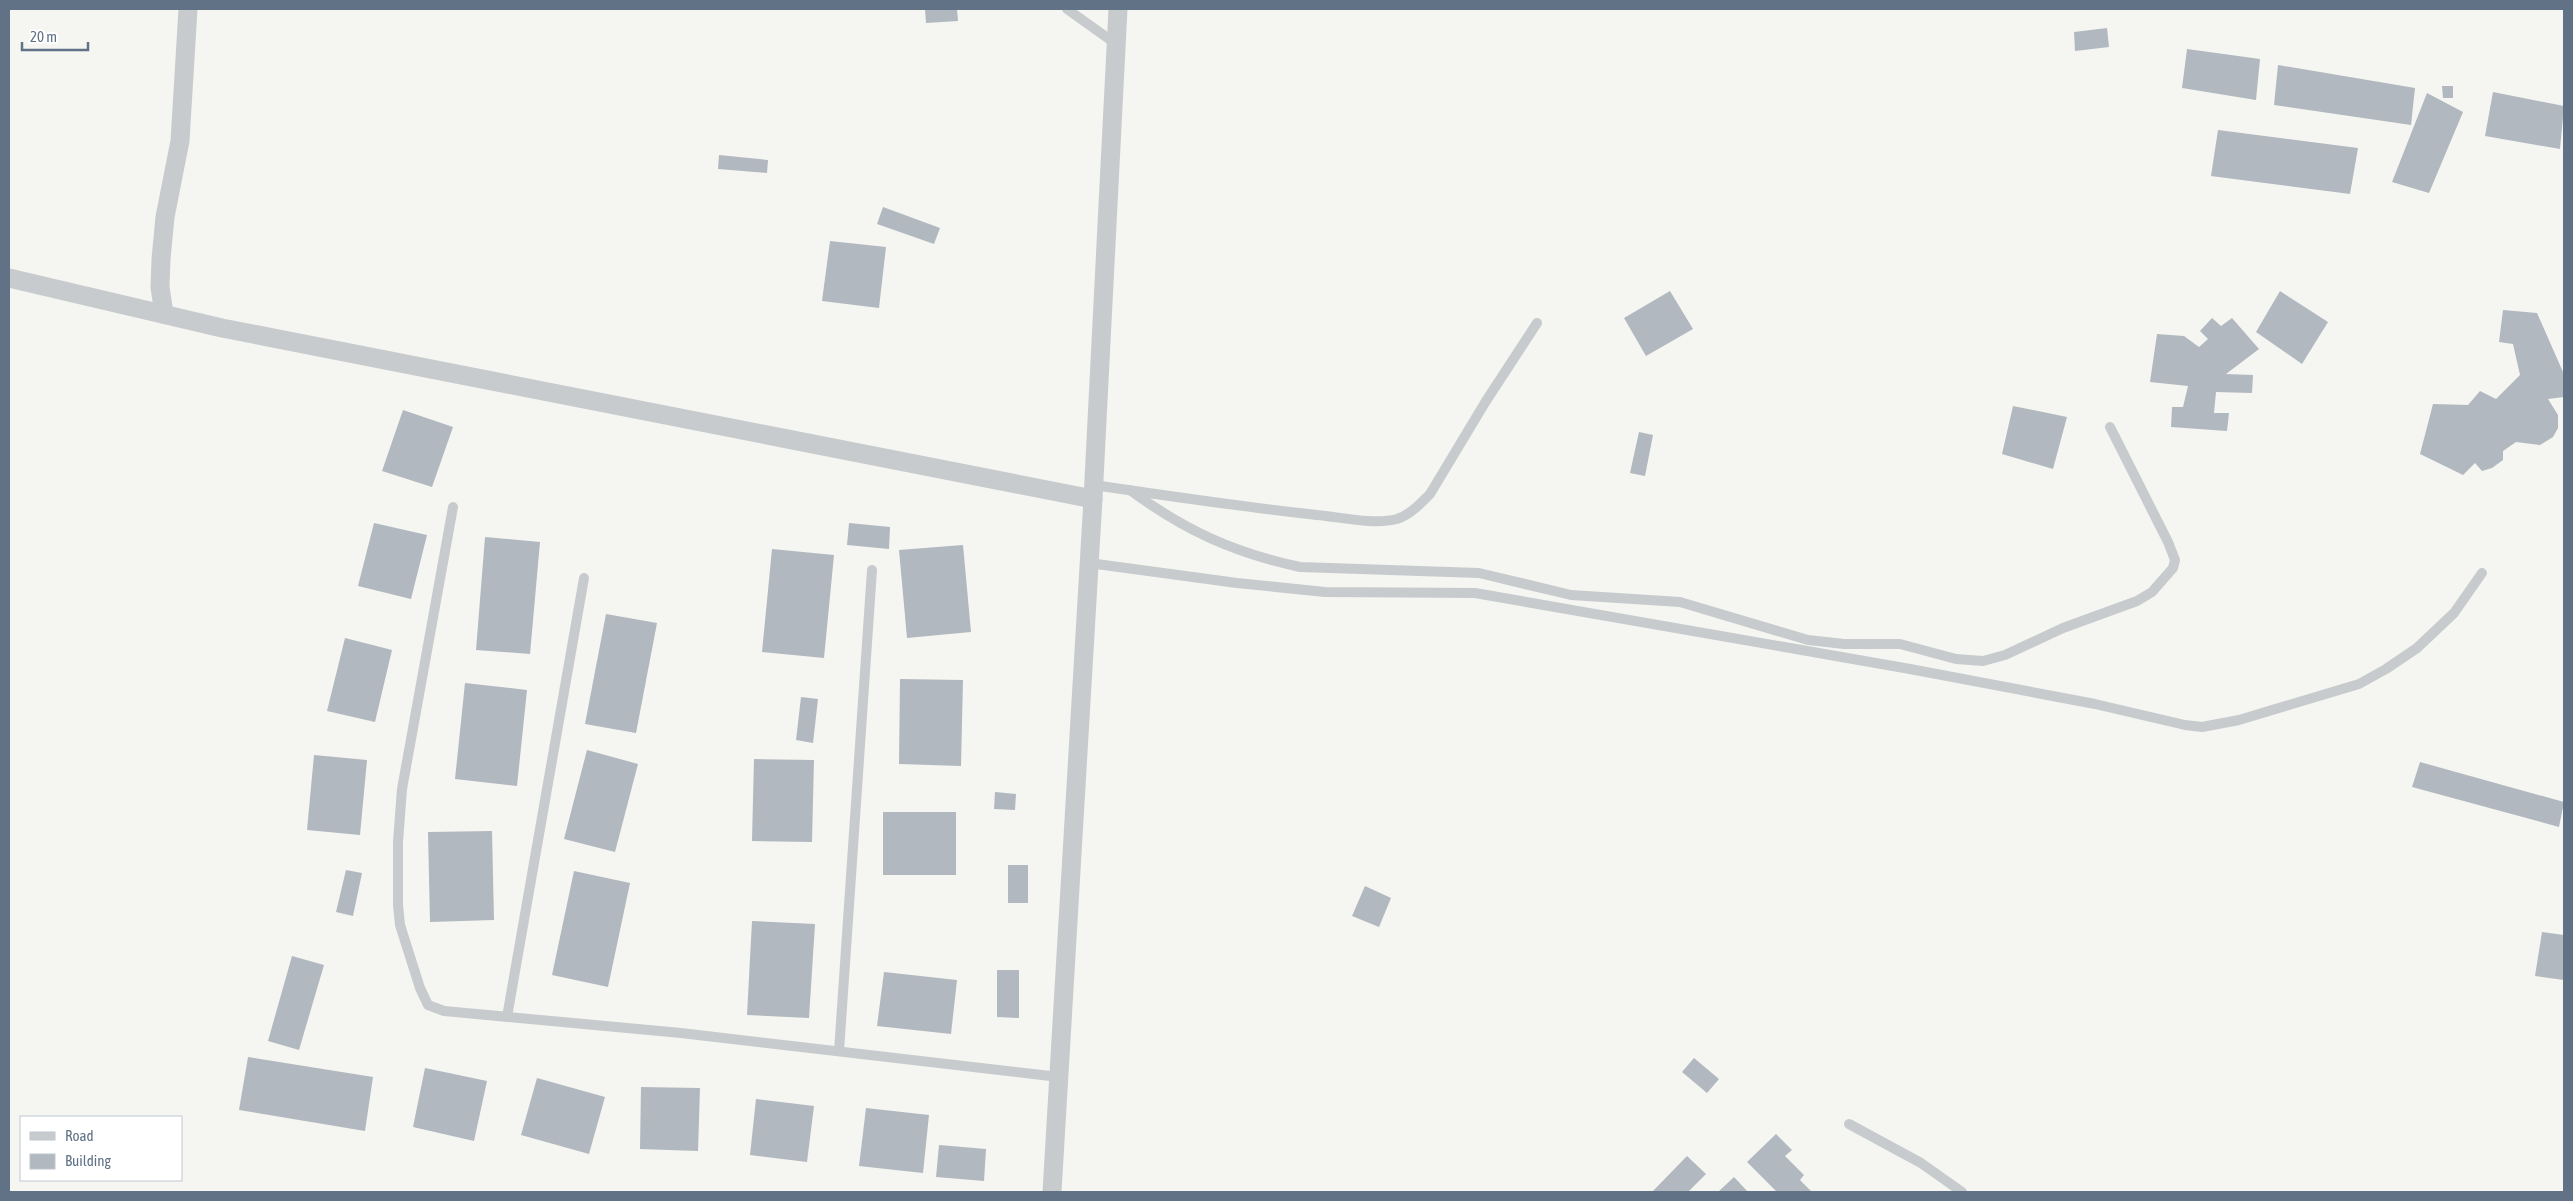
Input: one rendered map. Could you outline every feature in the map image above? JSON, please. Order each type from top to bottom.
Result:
[{"type":"street","points":[[164,314],[160,287],[161,259],[165,217],[180,140],[188,9]]},
{"type":"street","points":[[1052,1192],[1094,492],[1118,9]]},
{"type":"street","points":[[9,278],[164,314],[480,380],[1094,492]]},
{"type":"lane","points":[[1067,9],[1116,44]]},
{"type":"lane","points":[[1094,492],[1130,490],[1248,508],[1386,521],[1398,518],[1408,514],[1430,494],[1486,401],[1537,323]]},
{"type":"lane","points":[[1130,490],[1162,514],[1190,530],[1255,556],[1300,567],[1479,573],[1571,595],[1680,602],[1808,640],[1844,644],[1900,644],[1956,659],[1983,660],[2005,655],[2063,628],[2136,601],[2152,592],[2174,568],[2174,560],[2168,542],[2110,427]]},
{"type":"lane","points":[[453,507],[402,789],[398,842],[398,905],[400,925],[420,988],[428,1005],[444,1011],[839,1051],[1059,1077]]},
{"type":"lane","points":[[1089,563],[1237,583],[1325,592],[1392,594],[1474,592],[1920,671],[2202,727],[2239,720],[2359,684],[2417,648],[2454,613],[2482,573]]},
{"type":"lane","points":[[839,1051],[872,570]]},
{"type":"lane","points":[[507,1017],[584,578]]},
{"type":"lane","points":[[1849,1124],[1921,1163],[1962,1192]]},
{"type":"building","points":[[925,9],[957,9],[958,21],[926,23]]},
{"type":"building","points":[[2107,28],[2109,47],[2075,51],[2074,32]]},
{"type":"building","points":[[2187,49],[2260,59],[2256,100],[2182,88]]},
{"type":"building","points":[[2278,65],[2415,88],[2411,125],[2274,105]]},
{"type":"building","points":[[2442,86],[2453,86],[2453,98],[2443,98]]},
{"type":"building","points":[[2493,92],[2564,106],[2560,149],[2485,136]]},
{"type":"building","points":[[2427,93],[2463,112],[2429,193],[2392,182]]},
{"type":"building","points":[[2218,130],[2358,148],[2350,194],[2211,176]]},
{"type":"building","points":[[719,155],[768,160],[767,173],[718,169]]},
{"type":"building","points":[[883,207],[940,228],[934,244],[877,224]]},
{"type":"building","points":[[830,241],[886,247],[879,308],[822,301]]},
{"type":"building","points":[[1670,291],[1693,329],[1646,356],[1624,318]]},
{"type":"building","points":[[2280,291],[2328,322],[2302,364],[2256,332]]},
{"type":"building","points":[[2503,310],[2537,313],[2563,372],[2564,397],[2548,399],[2558,415],[2558,428],[2553,437],[2540,445],[2516,442],[2503,451],[2503,460],[2492,468],[2482,471],[2475,463],[2463,475],[2420,454],[2433,404],[2468,405],[2480,391],[2496,399],[2520,375],[2513,344],[2499,342]]},
{"type":"building","points":[[2212,318],[2221,326],[2232,318],[2259,349],[2226,374],[2253,375],[2252,393],[2216,392],[2214,413],[2229,413],[2227,431],[2171,427],[2172,407],[2183,407],[2188,386],[2150,382],[2157,334],[2184,336],[2199,347],[2208,339],[2200,331]]},
{"type":"building","points":[[2013,406],[2067,417],[2053,469],[2002,454]]},
{"type":"building","points":[[403,410],[453,427],[432,487],[382,471]]},
{"type":"building","points":[[1639,432],[1653,435],[1645,476],[1630,473]]},
{"type":"building","points":[[374,523],[427,535],[411,599],[358,586]]},
{"type":"building","points":[[849,523],[890,527],[889,549],[847,545]]},
{"type":"building","points":[[485,537],[540,542],[530,654],[476,650]]},
{"type":"building","points":[[963,545],[971,632],[907,638],[899,550]]},
{"type":"building","points":[[772,549],[834,555],[824,658],[762,652]]},
{"type":"building","points":[[606,614],[657,623],[636,733],[585,724]]},
{"type":"building","points":[[345,638],[392,650],[375,722],[327,711]]},
{"type":"building","points":[[900,679],[963,680],[961,766],[899,764]]},
{"type":"building","points":[[465,683],[527,690],[517,786],[455,779]]},
{"type":"building","points":[[801,697],[818,699],[813,743],[796,740]]},
{"type":"building","points":[[587,750],[638,764],[615,852],[564,839]]},
{"type":"building","points":[[314,755],[367,760],[360,835],[307,830]]},
{"type":"building","points":[[754,759],[814,760],[812,842],[752,841]]},
{"type":"building","points":[[2420,762],[2564,802],[2559,827],[2412,787]]},
{"type":"building","points":[[995,792],[1016,794],[1015,810],[994,809]]},
{"type":"building","points":[[883,812],[956,812],[956,875],[883,875]]},
{"type":"building","points":[[492,831],[494,920],[430,922],[428,832]]},
{"type":"building","points":[[1008,865],[1028,865],[1028,903],[1008,903]]},
{"type":"building","points":[[346,870],[362,873],[353,916],[336,912]]},
{"type":"building","points":[[574,871],[630,883],[608,987],[552,975]]},
{"type":"building","points":[[1365,886],[1391,898],[1379,927],[1352,916]]},
{"type":"building","points":[[752,921],[815,924],[809,1018],[747,1015]]},
{"type":"building","points":[[2542,932],[2564,935],[2564,980],[2535,976]]},
{"type":"building","points":[[292,956],[324,965],[299,1050],[268,1041]]},
{"type":"building","points":[[997,970],[1019,970],[1019,1018],[997,1017]]},
{"type":"building","points":[[884,972],[957,980],[951,1034],[877,1026]]},
{"type":"building","points":[[248,1057],[373,1077],[365,1131],[239,1110]]},
{"type":"building","points":[[1694,1058],[1719,1079],[1707,1093],[1682,1072]]},
{"type":"building","points":[[425,1068],[487,1081],[474,1141],[413,1127]]},
{"type":"building","points":[[537,1078],[605,1097],[589,1154],[521,1135]]},
{"type":"building","points":[[641,1087],[700,1088],[698,1151],[640,1149]]},
{"type":"building","points":[[756,1099],[814,1106],[807,1162],[750,1155]]},
{"type":"building","points":[[866,1108],[929,1115],[923,1173],[859,1166]]},
{"type":"building","points":[[1776,1134],[1792,1150],[1785,1156],[1804,1175],[1800,1180],[1812,1192],[1777,1192],[1747,1162]]},
{"type":"building","points":[[939,1145],[986,1149],[984,1181],[936,1177]]},
{"type":"building","points":[[1687,1156],[1706,1174],[1688,1192],[1652,1192]]},
{"type":"building","points":[[1734,1177],[1748,1192],[1718,1192]]}]
